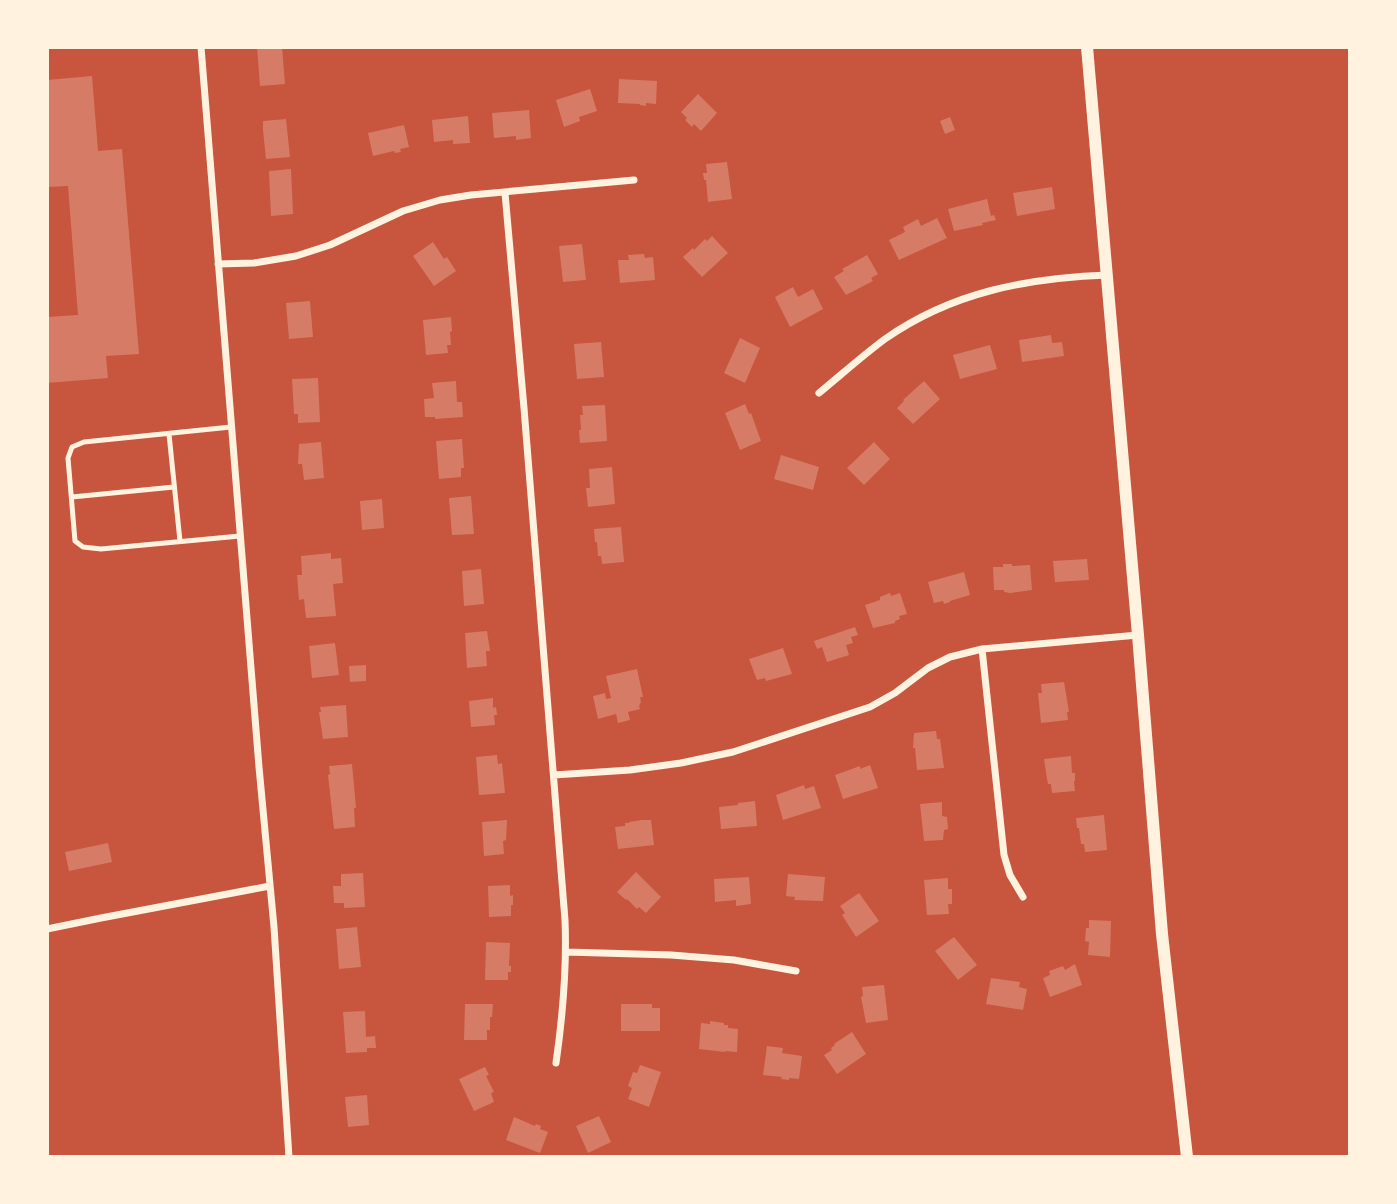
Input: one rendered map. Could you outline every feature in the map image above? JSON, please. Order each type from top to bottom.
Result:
[{"type":"street","points":[[201,47],[270,886],[289,1157]]},
{"type":"street","points":[[1087,47],[1162,934],[1186,1157]]},
{"type":"street","points":[[218,264],[254,263],[296,256],[330,245],[403,211],[440,200],[634,180]]},
{"type":"street","points":[[505,193],[565,920],[564,1002],[556,1063]]},
{"type":"street","points":[[819,393],[886,339],[951,304],[982,292],[1015,284],[1065,276],[1108,275]]},
{"type":"street","points":[[554,775],[681,764],[733,752],[870,707],[895,693],[928,668],[950,657],[982,649],[1138,635]]},
{"type":"street","points":[[982,649],[1004,855],[1010,875],[1023,897]]},
{"type":"street","points":[[47,929],[270,886]]},
{"type":"street","points":[[566,952],[734,960],[796,971]]},
{"type":"lane","points":[[232,427],[84,442],[72,447],[68,458],[75,541],[83,547],[101,549],[240,536]]},
{"type":"lane","points":[[169,433],[180,541]]},
{"type":"lane","points":[[72,497],[174,487]]},
{"type":"building","points":[[257,47],[282,47],[285,84],[260,86]]},
{"type":"building","points":[[92,76],[98,151],[122,149],[139,354],[106,356],[108,378],[47,383],[47,317],[78,315],[68,186],[47,187],[47,80]]},
{"type":"building","points":[[619,79],[657,81],[656,104],[646,103],[646,106],[618,103]]},
{"type":"building","points":[[590,89],[597,111],[579,117],[580,121],[564,127],[556,100]]},
{"type":"building","points":[[698,94],[717,113],[701,131],[694,124],[692,127],[681,112]]},
{"type":"building","points":[[529,110],[531,138],[494,138],[492,113]]},
{"type":"building","points":[[468,116],[470,143],[453,144],[453,140],[434,142],[432,120]]},
{"type":"building","points":[[950,117],[955,130],[945,134],[940,121]]},
{"type":"building","points":[[286,119],[290,157],[266,159],[263,121]]},
{"type":"building","points":[[404,125],[409,147],[400,149],[401,152],[373,156],[368,133]]},
{"type":"building","points":[[727,162],[732,199],[708,202],[703,173],[707,173],[706,164]]},
{"type":"building","points":[[291,169],[293,214],[271,216],[269,171]]},
{"type":"building","points":[[1052,187],[1055,209],[1017,216],[1013,193]]},
{"type":"building","points":[[987,199],[991,216],[994,215],[996,220],[954,231],[948,209]]},
{"type":"building","points":[[937,218],[947,238],[899,260],[889,240],[905,232],[903,227],[918,219],[921,226]]},
{"type":"building","points":[[712,236],[728,253],[702,277],[683,257]]},
{"type":"building","points":[[433,242],[456,271],[434,286],[413,256]]},
{"type":"building","points":[[582,244],[586,280],[563,282],[559,246]]},
{"type":"building","points":[[644,254],[645,258],[653,257],[655,280],[620,283],[618,260],[629,260],[628,255]]},
{"type":"building","points":[[867,255],[878,274],[871,278],[873,281],[846,295],[834,277],[844,271],[842,269]]},
{"type":"building","points":[[793,287],[798,297],[813,289],[823,309],[790,327],[775,297]]},
{"type":"building","points":[[310,301],[313,337],[289,339],[286,303]]},
{"type":"building","points":[[451,317],[451,345],[447,345],[448,353],[426,355],[423,320]]},
{"type":"building","points":[[1051,335],[1052,343],[1062,342],[1064,356],[1022,362],[1019,340]]},
{"type":"building","points":[[740,338],[760,348],[745,383],[724,373]]},
{"type":"building","points":[[601,342],[604,377],[577,379],[574,344]]},
{"type":"building","points":[[990,345],[997,369],[960,379],[953,355]]},
{"type":"building","points":[[318,378],[320,422],[298,423],[298,414],[294,414],[292,379]]},
{"type":"building","points":[[456,381],[457,402],[462,402],[463,417],[425,417],[424,399],[434,398],[432,383]]},
{"type":"building","points":[[924,381],[940,399],[913,424],[897,408]]},
{"type":"building","points":[[745,404],[761,441],[740,450],[725,413]]},
{"type":"building","points":[[605,405],[607,441],[580,443],[582,406]]},
{"type":"building","points":[[462,439],[464,468],[461,468],[461,477],[439,479],[436,441]]},
{"type":"building","points":[[321,442],[324,478],[304,480],[302,464],[298,464],[299,444]]},
{"type":"building","points":[[874,442],[890,459],[864,485],[847,468]]},
{"type":"building","points":[[781,455],[819,467],[813,490],[774,479]]},
{"type":"building","points":[[612,467],[615,504],[588,507],[586,488],[590,488],[589,469]]},
{"type":"building","points":[[471,496],[474,534],[452,535],[449,498]]},
{"type":"building","points":[[382,499],[384,528],[362,530],[360,501]]},
{"type":"building","points":[[621,527],[624,562],[602,564],[601,556],[598,556],[594,529]]},
{"type":"building","points":[[331,553],[331,559],[341,558],[343,583],[333,584],[336,616],[306,618],[304,599],[299,600],[297,575],[302,575],[301,556]]},
{"type":"building","points":[[1087,559],[1089,580],[1055,582],[1053,561]]},
{"type":"building","points":[[1003,564],[1030,565],[1032,590],[1010,593],[994,590],[993,567],[1003,567]]},
{"type":"building","points":[[481,569],[484,604],[464,606],[462,571]]},
{"type":"building","points":[[964,572],[970,595],[944,604],[943,601],[934,603],[928,582]]},
{"type":"building","points":[[890,593],[891,596],[900,593],[907,614],[899,616],[900,619],[895,623],[873,628],[865,605]]},
{"type":"building","points":[[855,627],[858,635],[851,637],[853,643],[846,645],[849,655],[827,662],[822,647],[817,649],[814,641]]},
{"type":"building","points":[[487,631],[490,651],[486,651],[487,666],[467,668],[465,633]]},
{"type":"building","points":[[335,643],[339,675],[312,678],[309,646]]},
{"type":"building","points":[[783,648],[792,674],[766,681],[765,678],[757,680],[749,659]]},
{"type":"building","points":[[366,665],[366,681],[350,682],[349,666]]},
{"type":"building","points":[[637,669],[643,697],[640,697],[640,709],[628,712],[630,720],[618,723],[616,714],[598,719],[593,696],[605,693],[606,699],[611,698],[606,676]]},
{"type":"building","points":[[1064,682],[1068,720],[1041,723],[1038,693],[1042,693],[1041,684]]},
{"type":"building","points":[[493,698],[493,708],[496,707],[497,715],[494,715],[495,725],[471,727],[469,701]]},
{"type":"building","points":[[346,705],[348,737],[323,739],[320,707]]},
{"type":"building","points":[[936,731],[937,739],[940,739],[944,768],[917,770],[913,748],[914,733]]},
{"type":"building","points":[[497,755],[498,764],[502,763],[505,793],[479,795],[476,757]]},
{"type":"building","points":[[1071,756],[1075,791],[1052,793],[1044,759]]},
{"type":"building","points":[[352,764],[355,827],[334,829],[329,766]]},
{"type":"building","points":[[870,765],[878,788],[843,799],[835,775]]},
{"type":"building","points":[[804,785],[805,789],[814,786],[821,808],[783,820],[776,795]]},
{"type":"building","points":[[755,801],[757,826],[721,829],[719,807]]},
{"type":"building","points":[[942,802],[942,816],[947,817],[948,829],[944,830],[943,840],[924,841],[920,804]]},
{"type":"building","points":[[1104,815],[1107,850],[1085,852],[1076,818]]},
{"type":"building","points":[[507,820],[506,840],[503,841],[504,854],[484,856],[482,822]]},
{"type":"building","points":[[651,820],[654,845],[618,849],[615,827]]},
{"type":"building","points":[[108,843],[112,862],[69,871],[65,852]]},
{"type":"building","points":[[636,872],[661,897],[646,913],[617,892]]},
{"type":"building","points":[[363,873],[365,907],[344,908],[344,903],[334,903],[333,886],[341,886],[341,874]]},
{"type":"building","points":[[788,874],[825,877],[823,901],[794,900],[795,897],[786,896]]},
{"type":"building","points":[[749,877],[751,904],[736,906],[736,900],[715,902],[714,879]]},
{"type":"building","points":[[948,878],[948,889],[952,889],[952,904],[948,904],[949,914],[927,915],[924,880]]},
{"type":"building","points":[[510,885],[510,896],[513,895],[511,916],[489,917],[488,886]]},
{"type":"building","points":[[859,893],[879,921],[856,937],[842,915],[845,913],[840,906]]},
{"type":"building","points":[[1089,920],[1111,921],[1110,957],[1088,955],[1089,942],[1085,941]]},
{"type":"building","points":[[357,927],[361,967],[339,969],[336,929]]},
{"type":"building","points":[[954,937],[977,965],[958,980],[935,951]]},
{"type":"building","points":[[486,942],[510,943],[511,972],[508,972],[508,980],[485,980]]},
{"type":"building","points":[[1075,964],[1082,985],[1050,997],[1043,978],[1050,975],[1049,971],[1063,966],[1065,970]]},
{"type":"building","points":[[991,978],[1020,982],[1019,987],[1027,989],[1023,1010],[986,1004]]},
{"type":"building","points":[[884,985],[888,1020],[866,1023],[862,987]]},
{"type":"building","points":[[465,1004],[493,1004],[487,1040],[464,1040]]},
{"type":"building","points":[[621,1004],[652,1004],[652,1008],[660,1008],[660,1031],[621,1031]]},
{"type":"building","points":[[365,1011],[366,1037],[375,1036],[376,1048],[367,1048],[367,1052],[346,1053],[343,1012]]},
{"type":"building","points":[[710,1021],[738,1029],[737,1052],[699,1049],[701,1023],[710,1024]]},
{"type":"building","points":[[852,1032],[866,1054],[837,1074],[824,1055],[832,1050],[834,1044]]},
{"type":"building","points":[[767,1046],[783,1048],[782,1053],[802,1056],[799,1079],[763,1075]]},
{"type":"building","points":[[640,1065],[661,1072],[649,1107],[628,1099],[632,1088],[628,1086],[633,1072],[637,1073]]},
{"type":"building","points":[[485,1067],[489,1075],[486,1076],[494,1092],[491,1093],[494,1102],[474,1111],[459,1079]]},
{"type":"building","points":[[367,1095],[369,1125],[348,1127],[345,1097]]},
{"type":"building","points":[[599,1116],[611,1142],[588,1153],[576,1126]]},
{"type":"building","points":[[514,1117],[541,1126],[540,1129],[548,1132],[540,1153],[506,1140]]}]
